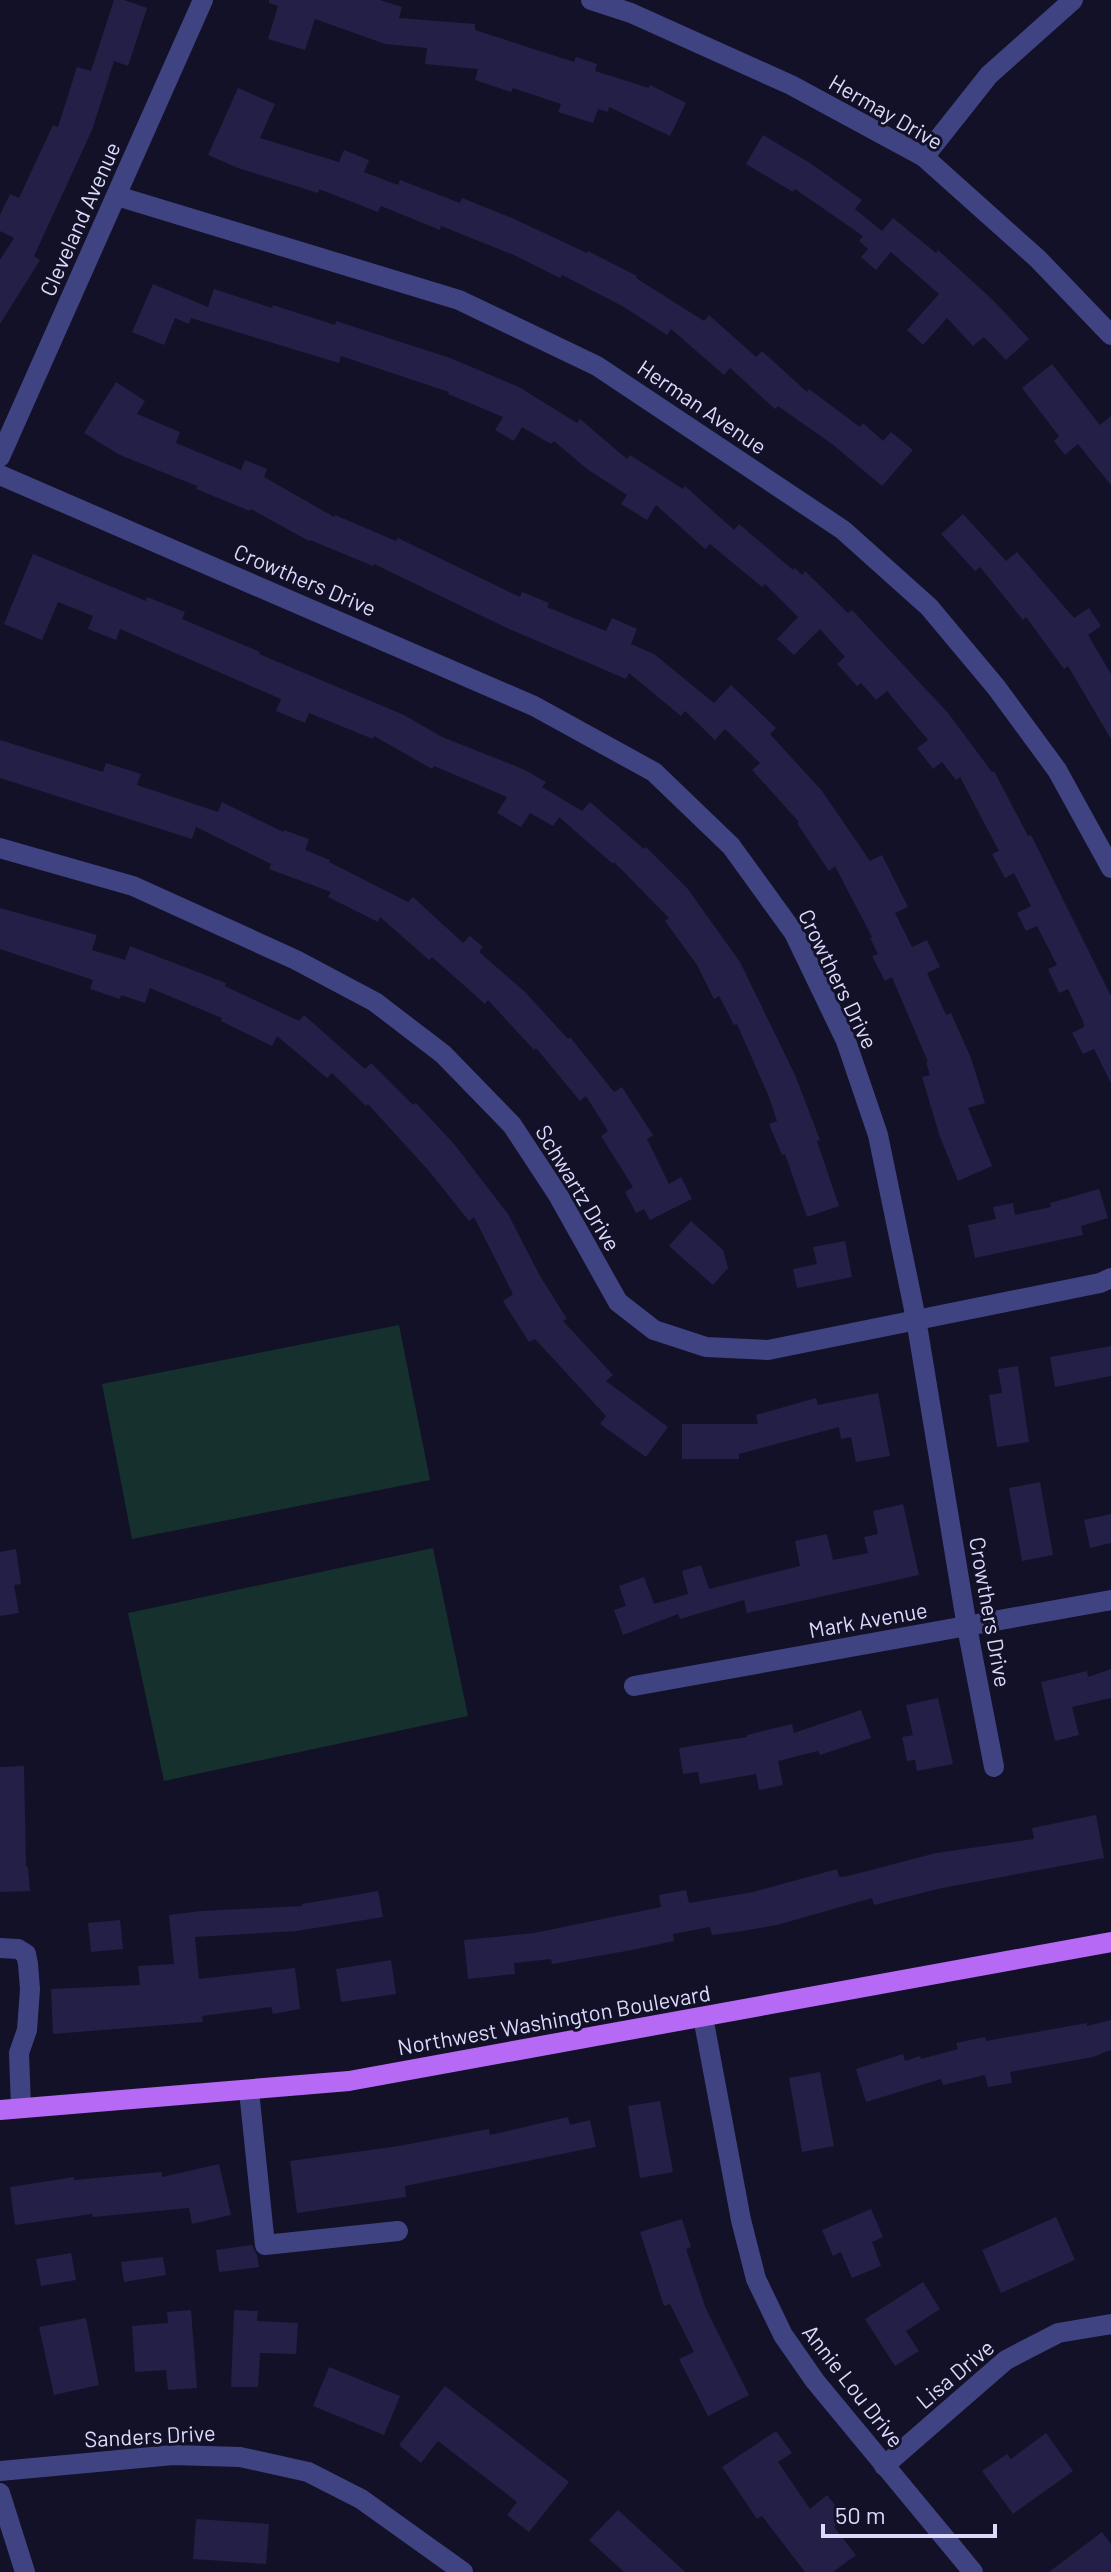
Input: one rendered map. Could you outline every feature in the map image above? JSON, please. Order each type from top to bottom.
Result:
[{"type":"main road","name":"Northwest Washington Boulevard","points":[[10,2109],[349,2081],[1111,1942]]},
{"type":"street","name":"Cleveland Avenue","points":[[0,457],[203,0]]},
{"type":"street","name":"Hermay Drive","points":[[591,0],[631,13],[791,85],[924,157],[1038,259],[1111,335]]},
{"type":"street","points":[[924,157],[989,75],[1073,0]]},
{"type":"street","name":"Herman Avenue","points":[[117,196],[459,300],[597,366],[843,530],[929,607],[996,687],[1057,770],[1111,868]]},
{"type":"street","name":"Crowthers Drive","points":[[0,475],[534,706],[654,772],[731,846],[794,933],[846,1041],[878,1135],[916,1319],[967,1627],[994,1767]]},
{"type":"street","name":"Schwartz Drive","points":[[0,848],[133,886],[296,960],[375,1002],[443,1054],[512,1125],[558,1195],[618,1302],[654,1330],[706,1347],[768,1350],[1100,1283],[1111,1278]]},
{"type":"street","name":"Mark Avenue","points":[[634,1686],[1111,1600]]},
{"type":"street","points":[[0,1948],[18,1949],[26,1954],[30,1989],[27,2030],[19,2053],[10,2109]]},
{"type":"street","name":"Annie Lou Drive","points":[[703,2017],[741,2220],[756,2279],[783,2335],[815,2381],[973,2572]]},
{"type":"street","points":[[249,2091],[265,2245],[398,2231]]},
{"type":"street","name":"Lisa Drive","points":[[884,2466],[1006,2360],[1058,2333],[1111,2324]]},
{"type":"street","name":"Sanders Drive","points":[[0,2471],[173,2455],[254,2460],[308,2472],[361,2499],[463,2572]]},
{"type":"street","points":[[0,2493],[25,2572]]},
{"type":"green space","points":[[399,1325],[430,1480],[132,1539],[102,1384]]},
{"type":"green space","points":[[433,1548],[468,1716],[164,1781],[128,1613]]},
{"type":"building","points":[[114,0],[147,8],[128,66],[114,61],[92,130],[34,256],[40,260],[0,324],[0,260],[14,238],[0,231],[0,215],[10,194],[19,198],[53,125],[58,127],[77,67],[91,71]]},
{"type":"building","points":[[269,0],[380,0],[402,7],[399,18],[475,24],[475,30],[574,62],[576,57],[597,64],[595,71],[649,88],[650,85],[686,103],[670,136],[609,107],[608,112],[598,109],[593,123],[558,112],[561,104],[513,88],[511,92],[475,80],[478,69],[425,64],[427,48],[385,44],[315,19],[305,50],[268,39],[278,6],[269,3]]},
{"type":"building","points":[[238,88],[275,104],[260,138],[339,162],[344,150],[369,160],[364,172],[398,185],[400,180],[460,203],[462,198],[588,251],[637,276],[704,321],[709,315],[756,357],[762,351],[807,392],[809,389],[860,427],[863,423],[883,441],[891,432],[913,450],[882,486],[832,444],[778,406],[775,409],[730,368],[724,375],[671,329],[667,335],[624,307],[562,275],[560,278],[514,255],[441,226],[440,230],[381,206],[378,212],[319,189],[318,193],[238,168],[208,155]]},
{"type":"building","points":[[763,135],[862,200],[855,209],[882,231],[893,218],[936,253],[938,250],[994,301],[1029,339],[1006,360],[984,337],[973,346],[947,318],[923,345],[907,330],[939,294],[891,252],[876,270],[861,257],[868,249],[859,241],[863,236],[795,189],[793,192],[746,164]]},
{"type":"building","points":[[153,284],[208,307],[214,289],[335,325],[336,321],[450,358],[519,387],[577,423],[580,419],[627,459],[630,455],[683,489],[685,486],[734,530],[739,524],[793,570],[795,568],[802,575],[805,571],[848,613],[852,610],[948,713],[994,771],[1028,836],[1031,835],[1111,996],[1111,1083],[1094,1049],[1083,1054],[1072,1033],[1084,1027],[1083,1021],[1068,989],[1059,993],[1048,969],[1057,965],[1037,926],[1026,931],[1017,913],[1031,906],[1014,873],[1005,878],[992,854],[999,851],[960,777],[956,780],[942,762],[933,769],[917,748],[928,740],[887,691],[876,700],[861,683],[857,686],[837,664],[845,657],[820,629],[794,655],[777,639],[798,617],[765,584],[762,587],[710,544],[705,549],[656,505],[647,520],[621,504],[627,495],[587,469],[554,441],[551,444],[522,427],[514,441],[495,430],[503,417],[449,392],[341,356],[339,363],[191,318],[189,324],[175,318],[164,345],[132,332]]},
{"type":"building","points":[[1052,364],[1100,425],[1111,416],[1111,485],[1078,444],[1065,455],[1054,441],[1059,436],[1022,388]]},
{"type":"building","points":[[116,382],[145,401],[137,414],[180,432],[176,443],[241,470],[245,460],[267,469],[264,477],[334,517],[396,541],[398,538],[520,597],[522,592],[549,603],[547,607],[606,631],[612,618],[637,629],[631,644],[654,654],[714,703],[731,685],[776,728],[770,734],[822,791],[870,861],[882,855],[908,907],[895,913],[912,947],[927,940],[940,967],[927,973],[946,1015],[951,1013],[971,1058],[985,1103],[968,1108],[992,1166],[958,1181],[940,1137],[922,1077],[930,1075],[928,1062],[892,977],[885,981],[872,956],[878,954],[872,937],[835,866],[829,871],[799,822],[752,770],[760,763],[725,729],[715,740],[685,711],[681,716],[629,673],[626,679],[507,628],[374,564],[309,541],[251,509],[196,489],[197,486],[120,455],[84,433]]},
{"type":"building","points":[[963,514],[1006,561],[1017,552],[1074,618],[1089,608],[1101,626],[1088,635],[1111,674],[1111,739],[1068,666],[1064,669],[1026,617],[1023,620],[980,567],[975,571],[941,534]]},
{"type":"building","points":[[33,554],[146,601],[147,597],[185,612],[182,619],[404,715],[442,737],[523,769],[546,782],[542,787],[582,811],[590,802],[644,849],[646,847],[687,888],[740,962],[795,1075],[820,1140],[817,1141],[839,1206],[807,1217],[785,1154],[782,1155],[769,1124],[777,1121],[769,1097],[737,1024],[734,1025],[719,996],[714,999],[697,965],[665,921],[669,918],[614,862],[559,817],[553,826],[530,813],[521,827],[497,813],[507,797],[434,766],[432,769],[374,736],[373,739],[309,713],[305,723],[276,711],[281,699],[120,629],[116,640],[88,629],[93,616],[58,602],[42,640],[4,624]]},
{"type":"building","points":[[0,740],[103,772],[106,763],[141,774],[137,785],[218,812],[222,802],[283,832],[309,839],[305,850],[408,902],[413,897],[463,943],[470,936],[483,947],[479,952],[524,991],[568,1039],[570,1037],[614,1092],[622,1087],[653,1135],[647,1139],[669,1184],[681,1177],[692,1199],[650,1220],[644,1209],[636,1213],[625,1192],[633,1187],[601,1136],[608,1131],[586,1096],[580,1101],[536,1048],[534,1050],[488,1000],[485,1004],[380,917],[378,922],[328,897],[331,892],[269,869],[271,864],[196,827],[192,839],[0,778]]},
{"type":"building","points":[[0,908],[97,935],[92,950],[125,960],[130,946],[226,983],[225,986],[299,1021],[304,1015],[365,1069],[371,1063],[413,1105],[416,1103],[454,1144],[508,1214],[540,1276],[567,1319],[563,1321],[613,1375],[606,1381],[668,1427],[646,1457],[600,1424],[606,1416],[535,1339],[529,1342],[503,1301],[513,1294],[474,1217],[469,1221],[368,1104],[366,1106],[332,1073],[327,1078],[277,1036],[272,1046],[221,1021],[222,1018],[150,988],[145,1003],[121,995],[120,999],[90,989],[93,980],[0,949]]},
{"type":"building","points":[[1099,1189],[1108,1218],[1081,1226],[1083,1235],[975,1258],[968,1225],[996,1219],[993,1207],[1013,1203],[1015,1215],[1051,1207],[1050,1203]]},
{"type":"building","points":[[691,1221],[723,1250],[728,1268],[713,1285],[669,1246]]},
{"type":"building","points":[[845,1241],[852,1277],[797,1288],[793,1269],[817,1264],[813,1247]]},
{"type":"building","points":[[1111,1346],[1111,1376],[1055,1387],[1050,1357]]},
{"type":"building","points":[[1018,1366],[1029,1442],[997,1447],[989,1395],[1002,1393],[998,1369]]},
{"type":"building","points":[[878,1393],[890,1456],[856,1462],[851,1437],[841,1439],[839,1427],[739,1454],[739,1459],[682,1459],[682,1424],[758,1424],[756,1415],[816,1398],[818,1405]]},
{"type":"building","points":[[1040,1482],[1053,1555],[1022,1561],[1009,1488]]},
{"type":"building","points":[[903,1504],[919,1575],[747,1613],[744,1600],[680,1619],[678,1614],[623,1635],[614,1610],[626,1606],[619,1586],[644,1577],[654,1604],[688,1594],[682,1571],[701,1565],[709,1589],[800,1566],[795,1541],[827,1534],[833,1560],[868,1553],[864,1537],[878,1534],[873,1511]]},
{"type":"building","points":[[1111,1514],[1111,1543],[1090,1548],[1084,1520]]},
{"type":"building","points":[[16,1549],[21,1584],[14,1585],[19,1613],[0,1616],[0,1552]]},
{"type":"building","points":[[1111,1669],[1111,1698],[1072,1707],[1079,1735],[1055,1741],[1041,1682],[1087,1671],[1088,1677]]},
{"type":"building","points":[[938,1698],[953,1764],[917,1771],[915,1760],[907,1761],[902,1737],[913,1735],[906,1705]]},
{"type":"building","points":[[861,1710],[871,1738],[820,1755],[818,1751],[778,1761],[783,1785],[759,1790],[756,1774],[700,1784],[698,1772],[683,1774],[679,1748],[747,1737],[792,1724],[794,1733]]},
{"type":"building","points":[[24,1766],[26,1867],[30,1891],[0,1892],[0,1767]]},
{"type":"building","points":[[1096,1815],[1104,1858],[942,1888],[874,1905],[872,1898],[777,1925],[712,1935],[710,1927],[673,1934],[674,1941],[632,1950],[552,1964],[551,1959],[514,1963],[515,1974],[468,1979],[464,1940],[534,1933],[661,1907],[659,1895],[686,1890],[689,1903],[753,1892],[837,1869],[839,1877],[848,1876],[936,1853],[1034,1839],[1032,1828]]},
{"type":"building","points":[[378,1891],[383,1917],[297,1931],[195,1937],[199,1979],[295,1968],[300,2009],[273,2014],[271,2007],[202,2016],[203,2022],[53,2034],[51,1989],[140,1985],[138,1966],[174,1964],[169,1915],[302,1906]]},
{"type":"building","points":[[120,1920],[123,1949],[91,1952],[88,1923]]},
{"type":"building","points":[[391,1960],[396,1994],[341,2002],[336,1969]]},
{"type":"building","points":[[1111,2020],[1111,2050],[1093,2057],[1010,2072],[1012,2083],[988,2087],[985,2075],[943,2085],[941,2079],[866,2102],[856,2069],[903,2054],[905,2061],[920,2056],[921,2059],[958,2049],[956,2043],[985,2037],[986,2041]]},
{"type":"building","points":[[820,2072],[834,2146],[802,2152],[789,2078]]},
{"type":"building","points":[[660,2101],[673,2172],[640,2178],[628,2106]]},
{"type":"building","points":[[568,2117],[570,2125],[590,2120],[596,2147],[405,2186],[406,2197],[297,2213],[290,2161],[399,2146],[489,2129],[490,2135]]},
{"type":"building","points":[[219,2164],[231,2215],[192,2224],[189,2208],[93,2217],[92,2214],[15,2225],[10,2187],[74,2177],[74,2180],[162,2172],[162,2177]]},
{"type":"building","points":[[871,2209],[883,2237],[872,2242],[881,2266],[852,2278],[841,2252],[833,2256],[822,2230]]},
{"type":"building","points":[[1056,2217],[1075,2260],[1001,2293],[982,2250]]},
{"type":"building","points":[[682,2219],[691,2247],[686,2249],[706,2309],[749,2395],[708,2416],[679,2359],[694,2352],[670,2304],[664,2306],[640,2232]]},
{"type":"building","points":[[252,2245],[259,2267],[219,2272],[216,2250]]},
{"type":"building","points":[[71,2253],[76,2280],[41,2286],[36,2259]]},
{"type":"building","points":[[163,2257],[166,2275],[124,2282],[121,2262]]},
{"type":"building","points":[[923,2282],[940,2309],[906,2331],[919,2351],[895,2366],[865,2319]]},
{"type":"building","points":[[191,2310],[197,2388],[168,2390],[166,2370],[135,2372],[132,2326],[168,2323],[167,2312]]},
{"type":"building","points":[[234,2310],[258,2311],[257,2321],[298,2323],[296,2354],[260,2353],[258,2387],[231,2387]]},
{"type":"building","points":[[86,2318],[99,2385],[54,2395],[39,2327]]},
{"type":"building","points":[[329,2367],[400,2396],[384,2435],[313,2406]]},
{"type":"building","points":[[445,2386],[569,2482],[529,2532],[507,2515],[517,2502],[438,2441],[421,2463],[399,2445]]},
{"type":"building","points":[[776,2431],[792,2453],[778,2462],[810,2509],[827,2495],[845,2518],[834,2527],[856,2555],[833,2572],[805,2572],[762,2516],[757,2519],[722,2467]]},
{"type":"building","points":[[1046,2433],[1073,2471],[1013,2514],[982,2471],[1007,2454],[1011,2459]]},
{"type":"building","points":[[618,2510],[685,2572],[624,2572],[589,2540]]},
{"type":"building","points":[[196,2519],[269,2524],[266,2564],[193,2559]]},
{"type":"building","points":[[1102,2532],[1111,2544],[1111,2572],[1049,2572]]}]
